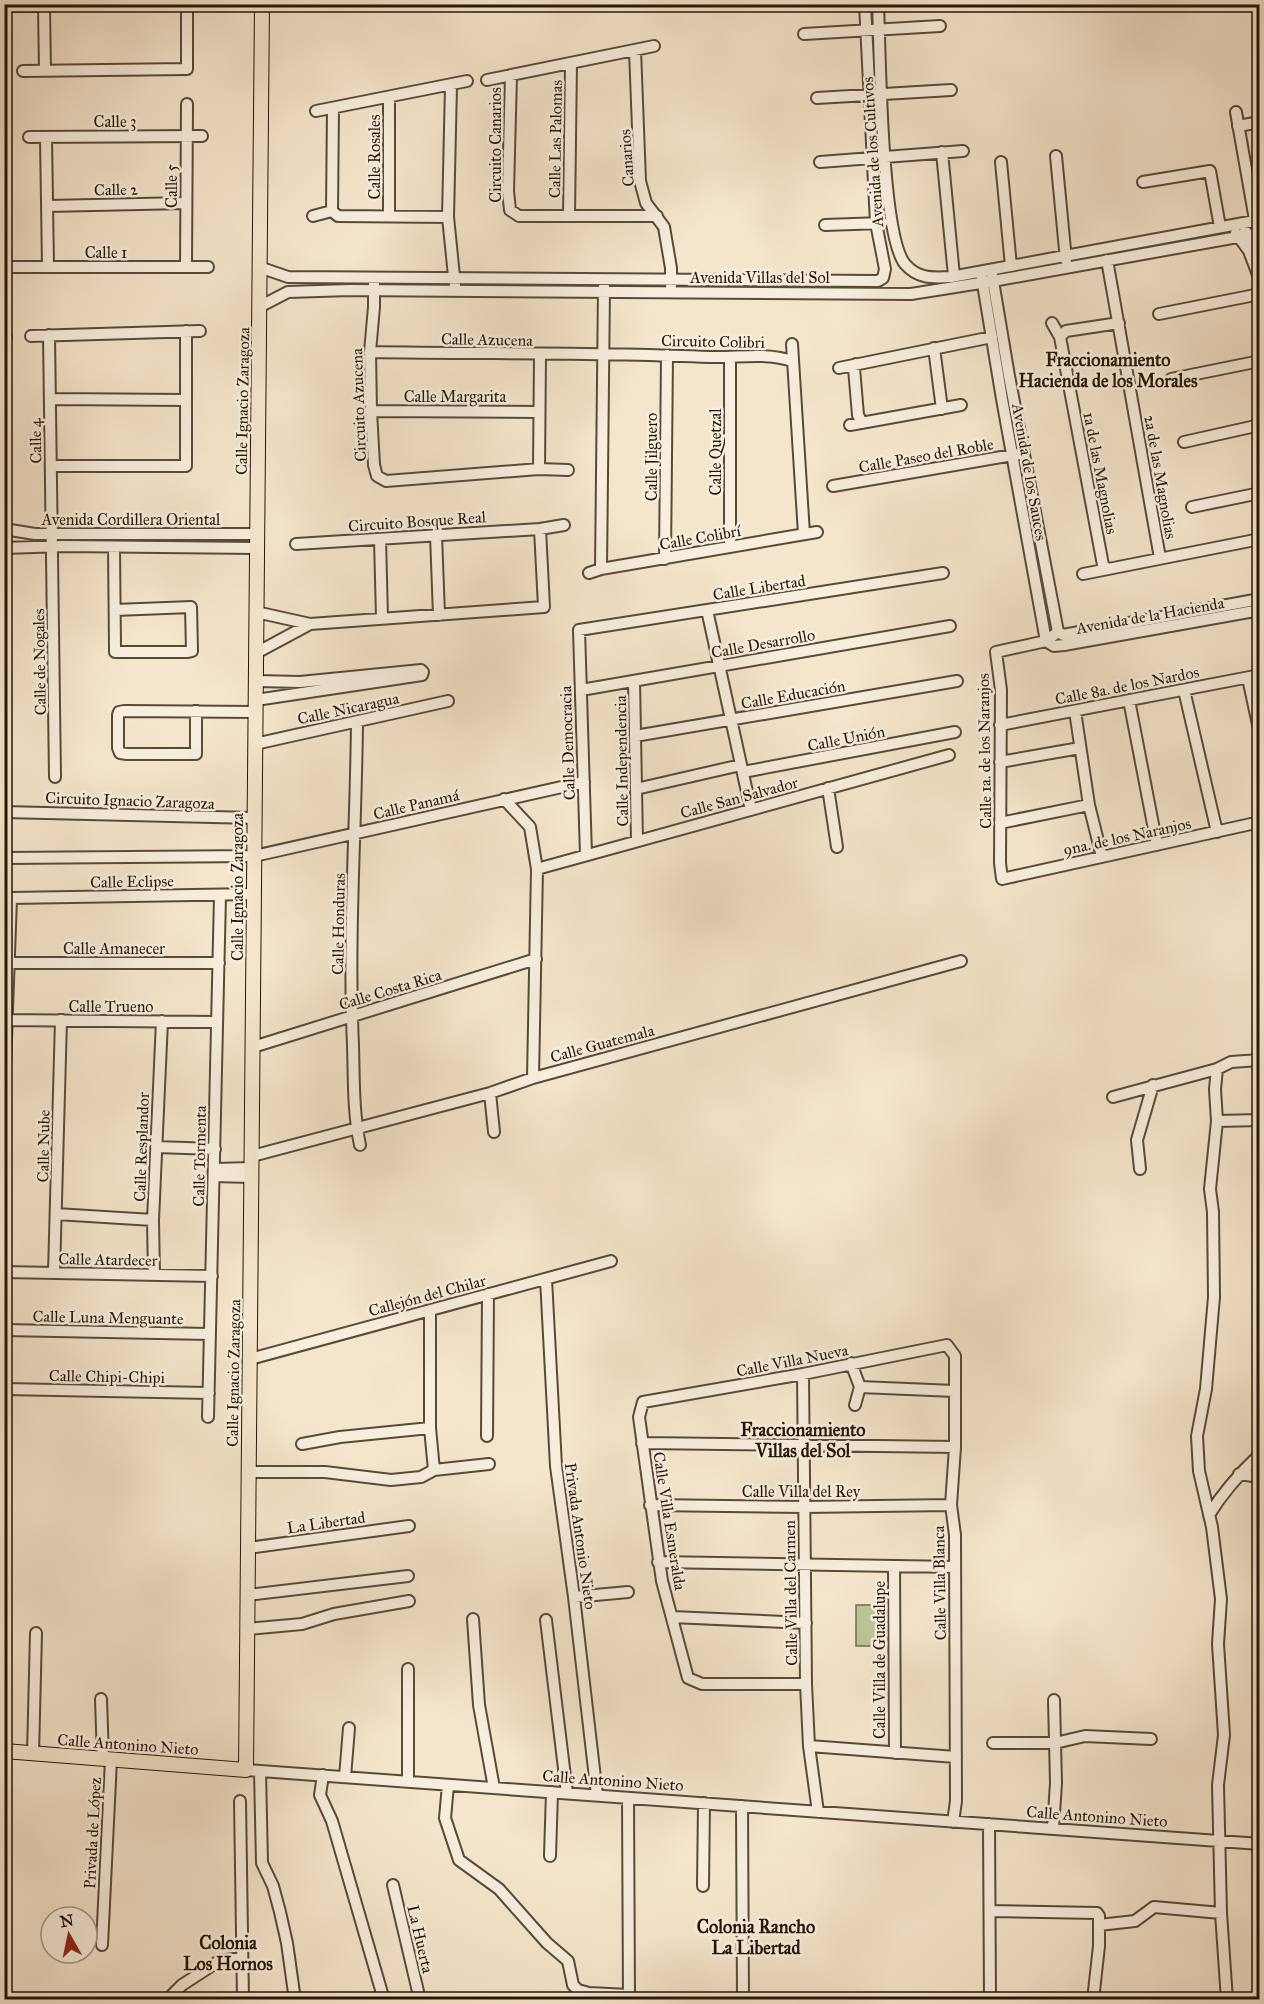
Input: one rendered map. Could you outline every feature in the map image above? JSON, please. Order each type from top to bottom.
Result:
[{"type":"main road","name":"Calle Ignacio Zaragoza","points":[[253,1770],[247,1629],[262,4]]},
{"type":"main road","name":"Calle Antonino Nieto","points":[[4,1752],[253,1770]]},
{"type":"street","points":[[4,6],[102,4]]},
{"type":"street","points":[[23,71],[187,69],[187,4]]},
{"type":"street","name":"Avenida de los Cultivos","points":[[865,4],[876,223],[885,269],[883,278],[878,281]]},
{"type":"street","name":"Avenida de los Cultivos","points":[[878,4],[885,157],[891,222],[897,249],[903,262],[913,271],[932,279]]},
{"type":"street","points":[[44,5],[45,71]]},
{"type":"street","points":[[804,34],[939,26]]},
{"type":"street","name":"Circuito Canarios","points":[[487,80],[654,46]]},
{"type":"street","name":"Canarios","points":[[635,50],[640,181],[646,203],[664,227],[671,280],[670,292]]},
{"type":"street","name":"Calle Las Palomas","points":[[569,216],[571,63]]},
{"type":"street","name":"Circuito Canarios","points":[[511,75],[508,191],[510,210],[519,216],[657,216]]},
{"type":"street","points":[[316,111],[467,81]]},
{"type":"street","points":[[451,86],[448,217],[455,291]]},
{"type":"street","points":[[817,98],[951,90]]},
{"type":"street","name":"Calle Rosales","points":[[389,98],[389,216]]},
{"type":"street","name":"Calle 5","points":[[186,267],[187,105]]},
{"type":"street","points":[[332,211],[333,108]]},
{"type":"street","points":[[1236,112],[1254,184],[1257,220]]},
{"type":"street","points":[[1238,126],[1260,122]]},
{"type":"street","name":"Calle 3","points":[[29,137],[202,136]]},
{"type":"street","points":[[46,137],[48,267]]},
{"type":"street","points":[[820,162],[963,151]]},
{"type":"street","points":[[942,152],[954,276]]},
{"type":"street","points":[[1056,156],[1066,267]]},
{"type":"street","points":[[1001,162],[1011,266]]},
{"type":"street","points":[[1143,182],[1210,171],[1220,227]]},
{"type":"street","name":"Calle 2","points":[[47,206],[186,203]]},
{"type":"street","points":[[332,211],[338,216],[448,217]]},
{"type":"street","points":[[313,216],[332,211]]},
{"type":"street","name":"Avenida Villas del Sol","points":[[259,267],[288,277],[671,280],[813,286],[883,294],[911,294],[987,276],[1011,266],[1257,220]]},
{"type":"street","points":[[825,225],[891,222]]},
{"type":"street","points":[[1237,224],[1260,280]]},
{"type":"street","name":"Avenida Villas del Sol","points":[[932,279],[987,276],[1066,267],[1260,233]]},
{"type":"street","points":[[1243,236],[1260,255]]},
{"type":"street","name":"2a de las Magnolias","points":[[1107,260],[1160,558]]},
{"type":"street","name":"Calle 1","points":[[4,267],[208,267]]},
{"type":"street","name":"Avenida de los Sauces","points":[[987,276],[992,337],[1046,641]]},
{"type":"street","name":"Avenida de los Sauces","points":[[987,276],[1058,632]]},
{"type":"street","points":[[288,277],[288,292]]},
{"type":"street","name":"Circuito Azucena","points":[[373,278],[370,352],[371,411],[374,465],[377,476],[386,481],[539,469],[568,470]]},
{"type":"street","points":[[601,569],[605,280]]},
{"type":"street","points":[[878,281],[883,294]]},
{"type":"street","name":"Avenida Villas del Sol","points":[[259,307],[288,292],[670,292],[878,281]]},
{"type":"street","points":[[1159,314],[1260,294]]},
{"type":"street","name":"1a de las Magnolias","points":[[1052,323],[1060,337],[1103,566],[1106,568]]},
{"type":"street","points":[[1060,337],[1066,331],[1119,323]]},
{"type":"street","points":[[31,336],[200,330]]},
{"type":"street","points":[[51,466],[186,466],[186,331]]},
{"type":"street","name":"Calle 4","points":[[49,335],[52,547]]},
{"type":"street","points":[[839,368],[992,337]]},
{"type":"street","points":[[792,344],[804,534]]},
{"type":"street","points":[[934,348],[942,409]]},
{"type":"street","name":"Calle Azucena","points":[[370,352],[540,355],[604,353]]},
{"type":"street","name":"Circuito Colibri","points":[[604,353],[730,358],[779,356],[792,361]]},
{"type":"street","points":[[539,469],[540,355]]},
{"type":"street","name":"Calle Jilguero","points":[[665,559],[667,355]]},
{"type":"street","name":"Calle Quetzal","points":[[730,358],[730,547]]},
{"type":"street","points":[[1171,379],[1260,361]]},
{"type":"street","points":[[856,364],[854,368],[858,415],[856,424],[961,405]]},
{"type":"street","points":[[50,399],[186,400]]},
{"type":"street","name":"Calle Margarita","points":[[371,411],[539,412]]},
{"type":"street","points":[[1184,442],[1260,425]]},
{"type":"street","name":"Calle Paseo del Roble","points":[[832,486],[1024,453]]},
{"type":"street","points":[[1192,507],[1260,493]]},
{"type":"street","name":"Circuito Bosque Real","points":[[296,544],[540,529],[564,525]]},
{"type":"street","name":"Avenida Cordillera Oriental","points":[[4,529],[35,534],[189,534],[257,541]]},
{"type":"street","points":[[256,612],[310,624],[544,607],[540,529]]},
{"type":"street","name":"Calle Colibrí","points":[[589,573],[601,569],[817,532]]},
{"type":"street","points":[[188,548],[189,534]]},
{"type":"street","points":[[436,535],[439,615]]},
{"type":"street","points":[[4,538],[4,547]]},
{"type":"street","points":[[380,539],[382,618]]},
{"type":"street","points":[[1083,574],[1260,539]]},
{"type":"street","name":"Avenida Cordillera Oriental","points":[[4,547],[188,548],[257,541]]},
{"type":"street","name":"Calle de Nogales","points":[[52,547],[55,777]]},
{"type":"street","points":[[114,547],[115,652],[192,651],[191,607],[115,610]]},
{"type":"street","name":"Calle Libertad","points":[[579,630],[943,573]]},
{"type":"street","name":"Avenida de la Hacienda","points":[[1058,632],[1063,635],[1260,599]]},
{"type":"street","points":[[706,610],[751,810]]},
{"type":"street","name":"Avenida de la Hacienda","points":[[1046,641],[1054,646],[1064,645],[1260,610]]},
{"type":"street","points":[[256,653],[310,624]]},
{"type":"street","name":"Calle Desarrollo","points":[[581,690],[950,626]]},
{"type":"street","name":"Calle Democracia","points":[[579,630],[586,855]]},
{"type":"street","name":"Calle 1a. de los Naranjos","points":[[1002,879],[1001,690],[996,652],[1046,641],[1058,632]]},
{"type":"street","points":[[196,711],[196,754],[120,753],[118,748],[119,712],[196,711],[256,706],[300,687],[421,670],[423,672],[422,675],[300,687],[256,681]]},
{"type":"street","name":"Calle 8a. de los Nardos","points":[[1000,725],[1260,675]]},
{"type":"street","points":[[1248,678],[1260,734]]},
{"type":"street","name":"Calle Independencia","points":[[634,681],[637,841]]},
{"type":"street","name":"Calle Educación","points":[[635,736],[957,681]]},
{"type":"street","points":[[1184,690],[1217,832]]},
{"type":"street","points":[[1129,700],[1157,845]]},
{"type":"street","name":"Calle Nicaragua","points":[[255,744],[448,701]]},
{"type":"street","points":[[1075,711],[1089,805],[1102,857]]},
{"type":"street","name":"Calle Honduras","points":[[357,722],[356,833],[351,936],[356,1127],[360,1144]]},
{"type":"street","name":"Calle Unión","points":[[636,789],[955,732]]},
{"type":"street","points":[[1000,762],[1080,748]]},
{"type":"street","name":"Calle San Salvador","points":[[537,869],[949,755]]},
{"type":"street","name":"Calle Panamá","points":[[254,856],[584,782]]},
{"type":"street","points":[[828,788],[837,847]]},
{"type":"street","points":[[4,802],[5,792]]},
{"type":"street","points":[[504,800],[530,827],[537,869],[532,1078]]},
{"type":"street","points":[[1000,823],[1089,805]]},
{"type":"street","name":"Circuito Ignacio Zaragoza","points":[[4,812],[254,818]]},
{"type":"street","name":"9na. de los Naranjos","points":[[1002,879],[1260,822]]},
{"type":"street","points":[[4,858],[254,856]]},
{"type":"street","name":"Calle Eclipse","points":[[8,963],[10,898],[254,894]]},
{"type":"street","name":"Calle Tormenta","points":[[208,1416],[220,896]]},
{"type":"street","name":"Calle Costa Rica","points":[[253,1047],[536,959]]},
{"type":"street","name":"Calle Guatemala","points":[[214,1172],[251,1167],[356,1127],[490,1093],[532,1078],[961,961]]},
{"type":"street","points":[[4,1094],[8,963]]},
{"type":"street","name":"Calle Amanecer","points":[[8,963],[219,963]]},
{"type":"street","name":"Calle Trueno","points":[[6,1020],[218,1022]]},
{"type":"street","name":"Calle Nube","points":[[54,1273],[61,1020]]},
{"type":"street","name":"Calle Resplandor","points":[[154,1275],[153,1220],[162,1021]]},
{"type":"street","points":[[1113,1097],[1217,1069],[1231,1062],[1260,1060]]},
{"type":"street","points":[[1217,1069],[1215,1089],[1217,1121],[1210,1189],[1213,1212],[1214,1297],[1206,1389],[1197,1436],[1199,1471],[1209,1515],[1221,1599],[1218,1644],[1224,1735],[1218,1785],[1221,1913],[1227,2000]]},
{"type":"street","points":[[1140,1169],[1137,1140],[1153,1085]]},
{"type":"street","points":[[490,1093],[494,1131]]},
{"type":"street","points":[[1217,1121],[1260,1120]]},
{"type":"street","points":[[156,1147],[215,1149]]},
{"type":"street","points":[[56,1214],[153,1220]]},
{"type":"street","name":"Callejón del Chilar","points":[[250,1359],[611,1261]]},
{"type":"street","name":"Calle Atardecer","points":[[4,1272],[212,1276]]},
{"type":"street","name":"Privada Antonio Nieto","points":[[546,1279],[556,1466],[597,1796]]},
{"type":"street","points":[[487,1436],[488,1294]]},
{"type":"street","points":[[430,1310],[430,1428],[434,1470]]},
{"type":"street","name":"Calle Luna Menguante","points":[[4,1330],[210,1334]]},
{"type":"street","name":"Calle Villa Nueva","points":[[643,1402],[803,1374],[947,1345]]},
{"type":"street","name":"Calle Villa Blanca","points":[[947,1345],[955,1356],[955,1447],[951,1505],[955,1535],[956,1801],[953,1822]]},
{"type":"street","points":[[851,1363],[860,1387],[855,1405]]},
{"type":"street","name":"Calle Villa del Carmen","points":[[803,1374],[806,1684],[809,1746],[818,1812]]},
{"type":"street","points":[[860,1387],[955,1391]]},
{"type":"street","name":"Calle Chipi-Chipi","points":[[4,1389],[209,1393]]},
{"type":"street","name":"Calle Villa Esmeralda","points":[[643,1402],[639,1417],[658,1562],[688,1678],[702,1684],[806,1684]]},
{"type":"street","points":[[302,1444],[340,1437],[430,1428]]},
{"type":"street","points":[[642,1443],[955,1447]]},
{"type":"street","points":[[1209,1515],[1239,1474],[1260,1454]]},
{"type":"street","points":[[249,1472],[325,1472],[391,1480],[421,1477],[434,1470],[489,1464]]},
{"type":"street","points":[[1239,1474],[1260,1477]]},
{"type":"street","name":"Calle Villa del Rey","points":[[650,1505],[804,1507],[951,1505]]},
{"type":"street","name":"La Libertad","points":[[248,1548],[409,1526]]},
{"type":"street","points":[[658,1562],[955,1567]]},
{"type":"street","name":"Calle Villa de Guadalupe","points":[[894,1566],[895,1753]]},
{"type":"street","points":[[248,1595],[408,1576]]},
{"type":"street","points":[[574,1597],[628,1592]]},
{"type":"street","points":[[247,1629],[302,1624],[334,1614],[409,1601]]},
{"type":"street","points":[[672,1617],[806,1623]]},
{"type":"street","points":[[473,1619],[479,1705],[494,1788]]},
{"type":"street","points":[[546,1620],[567,1793]]},
{"type":"street","points":[[33,1754],[36,1633]]},
{"type":"street","points":[[406,1782],[408,1669]]},
{"type":"street","name":"Privada de López","points":[[102,1699],[107,1759],[102,1945]]},
{"type":"street","points":[[1053,1829],[1056,1783],[1054,1700]]},
{"type":"street","points":[[345,1777],[349,1728]]},
{"type":"street","points":[[404,1729],[406,1782]]},
{"type":"street","points":[[993,1743],[1055,1743],[1085,1736],[1151,1739]]},
{"type":"street","points":[[809,1746],[956,1757]]},
{"type":"street","points":[[253,1770],[262,1863],[273,1886],[280,1912],[295,2000]]},
{"type":"street","name":"Calle Antonino Nieto","points":[[253,1770],[1260,1844]]},
{"type":"street","points":[[323,1775],[320,1795],[332,1821],[384,2000]]},
{"type":"street","points":[[448,1785],[445,1818],[459,1860],[499,1889],[547,1943],[568,1961],[573,1985],[578,1990],[629,1997],[628,1798]]},
{"type":"street","points":[[550,1856],[552,1792]]},
{"type":"street","points":[[240,1801],[243,2000]]},
{"type":"street","points":[[703,1886],[704,1803]]},
{"type":"street","points":[[742,1806],[743,2000]]},
{"type":"street","points":[[989,1824],[990,2000]]},
{"type":"street","points":[[242,1869],[262,1863]]},
{"type":"street","name":"La Huerta","points":[[393,1885],[420,2000]]},
{"type":"street","points":[[1099,1925],[1135,1921],[1154,1907],[1221,1913]]},
{"type":"street","points":[[990,1911],[1097,1913],[1099,1916],[1099,1946],[1093,2000]]},
{"type":"street","points":[[170,2000],[182,1985],[219,1961],[242,1958]]},
{"type":"green space","points":[[856,1605],[878,1605],[879,1646],[856,1646]]},
{"type":"district","name":"Fraccionamiento Hacienda de los Morales","points":[[1108,370]]},
{"type":"district","name":"Fraccionamiento Villas del Sol","points":[[803,1440]]},
{"type":"district","name":"Colonia Rancho La Libertad","points":[[756,1937]]},
{"type":"district","name":"Colonia Los Hornos","points":[[228,1953]]}]
